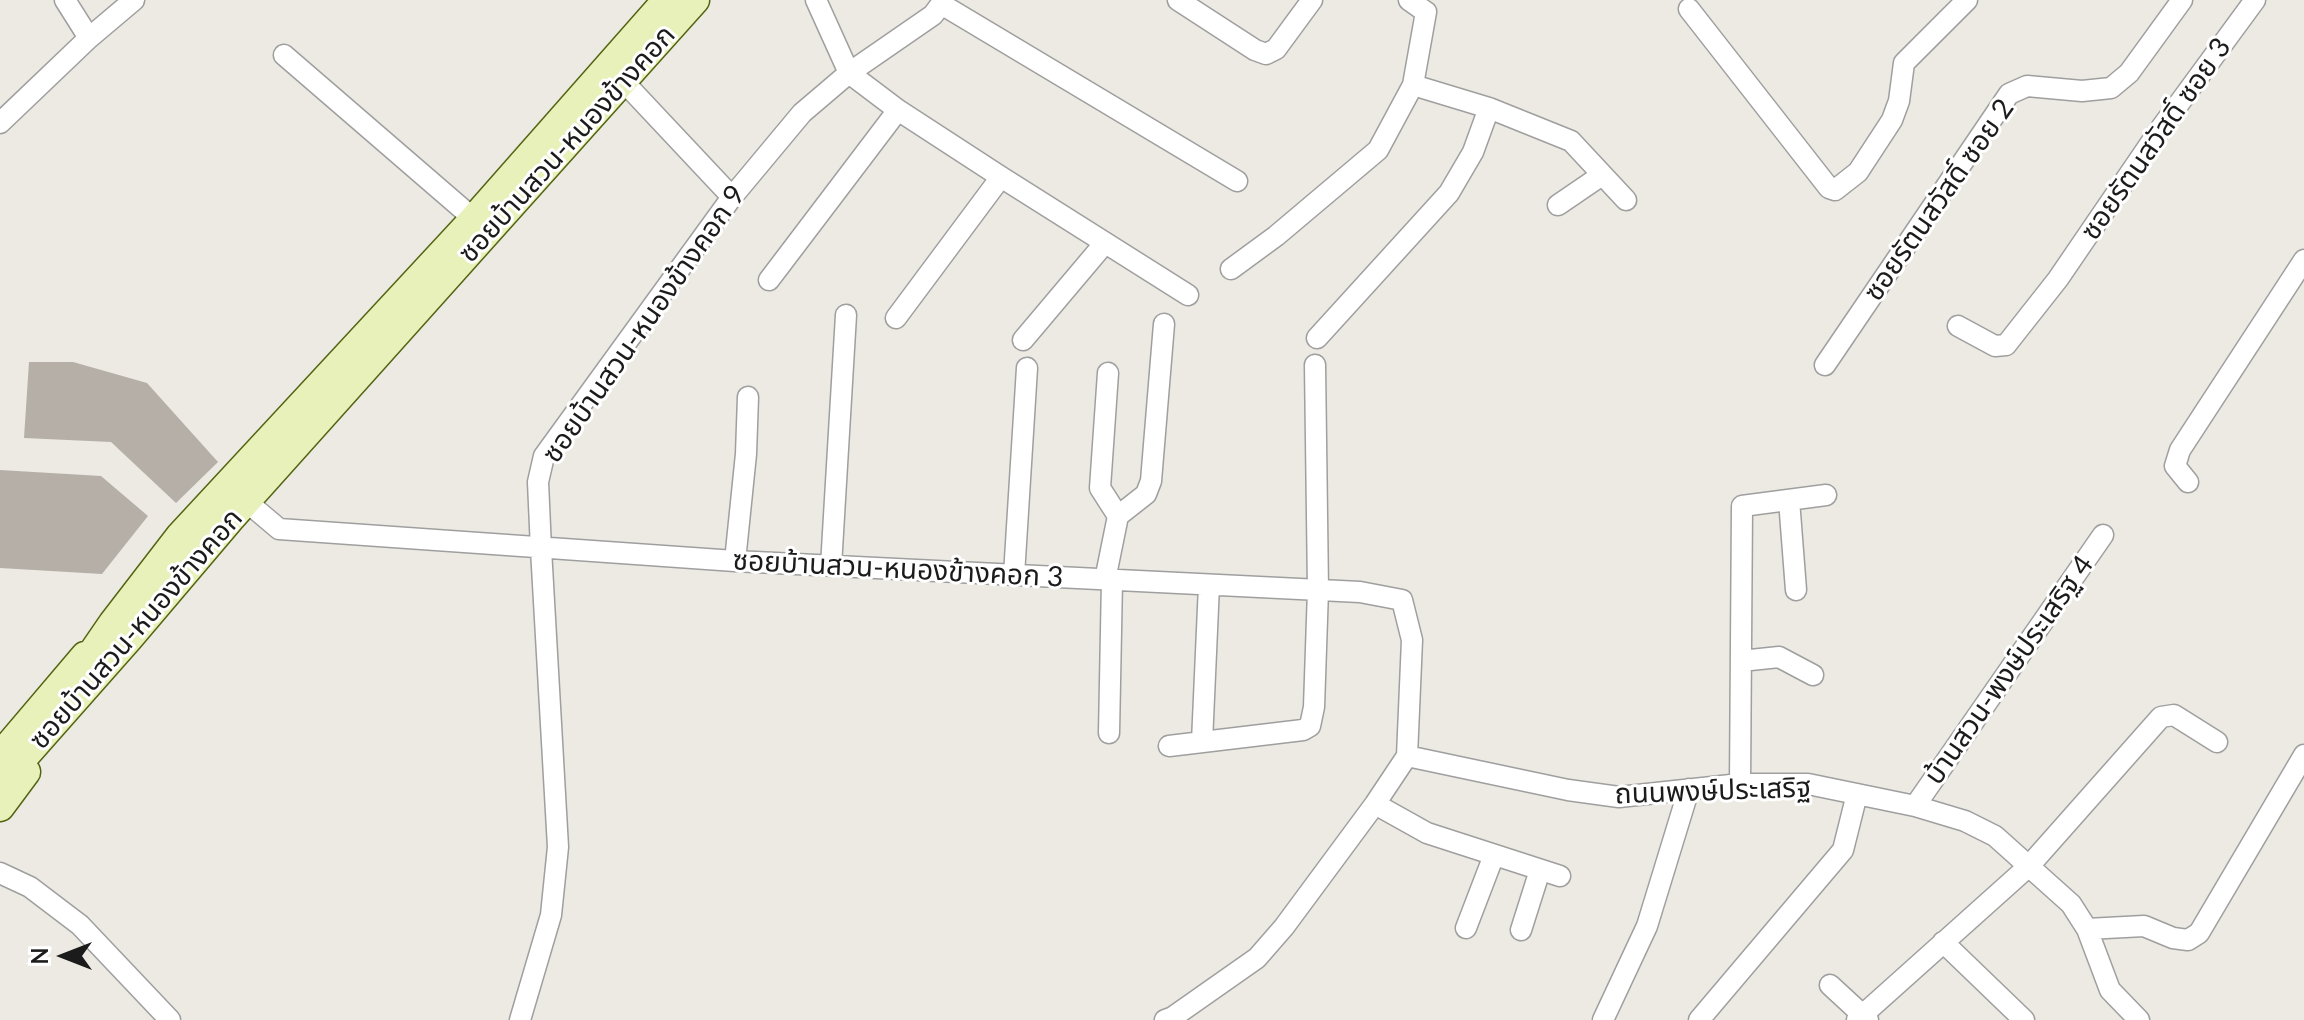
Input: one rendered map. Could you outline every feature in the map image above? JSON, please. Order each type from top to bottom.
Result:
[{"type":"main road","name":"ซอยบ้านสวน-หนองข้างคอก","points":[[121,631],[180,536],[474,219],[667,0]]},
{"type":"main road","name":"ซอยบ้านสวน-หนองข้างคอก","points":[[121,631],[247,502],[695,0]]},
{"type":"main road","points":[[0,784],[10,758],[121,631]]},
{"type":"main road","points":[[0,807],[121,631]]},
{"type":"street","points":[[65,0],[89,38]]},
{"type":"street","points":[[0,123],[89,38],[134,0]]},
{"type":"street","points":[[816,0],[849,73],[898,110],[1188,295]]},
{"type":"street","points":[[1178,0],[1266,54],[1276,49],[1312,0]]},
{"type":"street","points":[[1231,269],[1276,236],[1378,150],[1413,85],[1428,6],[1409,0]]},
{"type":"street","points":[[1689,9],[1829,188],[1835,190],[1858,172],[1892,120],[1899,101],[1904,63],[1908,57],[1967,0]]},
{"type":"street","name":"ซอยรัตนสวัสดิ์ ซอย 2","points":[[1825,365],[2009,94],[2027,86],[2082,91],[2111,88],[2129,73],[2182,0]]},
{"type":"street","name":"ซอยรัตนสวัสดิ์ ซอย 3","points":[[1958,326],[1995,346],[2006,345],[2058,279],[2161,128],[2255,0]]},
{"type":"street","points":[[943,2],[1237,181]]},
{"type":"street","name":"ซอยบ้านสวน-หนองข้างคอก 9","points":[[520,1020],[551,915],[558,847],[538,482],[544,456],[732,197],[802,113],[849,73],[933,15],[943,2]]},
{"type":"street","points":[[284,55],[474,219]]},
{"type":"street","points":[[623,81],[732,197]]},
{"type":"street","points":[[1413,85],[1489,108],[1571,141],[1626,200]]},
{"type":"street","points":[[1317,338],[1449,193],[1473,152],[1489,108]]},
{"type":"street","points":[[769,280],[898,110]]},
{"type":"street","points":[[1558,205],[1602,175]]},
{"type":"street","points":[[896,318],[1001,177]]},
{"type":"street","points":[[1023,340],[1104,244]]},
{"type":"street","points":[[2188,482],[2175,466],[2180,450],[2304,260]]},
{"type":"street","points":[[831,566],[846,315]]},
{"type":"street","points":[[1118,516],[1146,494],[1151,481],[1164,324]]},
{"type":"street","points":[[1169,746],[1303,730],[1310,726],[1314,707],[1318,590],[1315,365]]},
{"type":"street","points":[[1014,575],[1027,368]]},
{"type":"street","points":[[1108,373],[1100,488],[1118,516],[1109,580],[1109,733]]},
{"type":"street","points":[[735,561],[746,454],[748,397]]},
{"type":"street","points":[[1740,784],[1742,506],[1826,495]]},
{"type":"street","points":[[1789,500],[1796,590]]},
{"type":"street","name":"ซอยบ้านสวน-หนองข้างคอก 3","points":[[247,502],[279,529],[735,561],[1360,592],[1402,600],[1412,640],[1407,756]]},
{"type":"street","name":"บ้านสวน-พงษ์ประเสริฐ 4","points":[[1915,806],[2103,535]]},
{"type":"street","points":[[1202,742],[1209,585]]},
{"type":"street","points":[[1741,661],[1779,657],[1813,675]]},
{"type":"street","points":[[1830,985],[1862,1018],[2029,866],[2161,717],[2174,715],[2217,742]]},
{"type":"street","points":[[2087,929],[2144,926],[2173,938],[2188,940],[2199,933],[2304,755]]},
{"type":"street","points":[[1165,1020],[1257,958],[1284,927],[1407,756]]},
{"type":"street","name":"ถนนพงษ์ประเสริฐ","points":[[1407,756],[1568,790],[1619,797],[1740,784],[1808,784],[1915,806],[1965,821],[1995,836],[2071,904],[2087,929],[2110,990],[2139,1020]]},
{"type":"street","points":[[1603,1020],[1647,926],[1689,789]]},
{"type":"street","points":[[1699,1020],[1843,850],[1857,794]]},
{"type":"street","points":[[1375,804],[1427,833],[1550,873],[1521,930]]},
{"type":"street","points":[[1466,928],[1494,855]]},
{"type":"street","points":[[0,873],[30,887],[80,925],[170,1020]]},
{"type":"street","points":[[1943,942],[2024,1020]]},
{"type":"building","points":[[29,362],[73,362],[147,383],[218,462],[176,503],[111,442],[24,438]]},
{"type":"building","points":[[0,470],[101,476],[148,516],[102,574],[0,568]]}]
